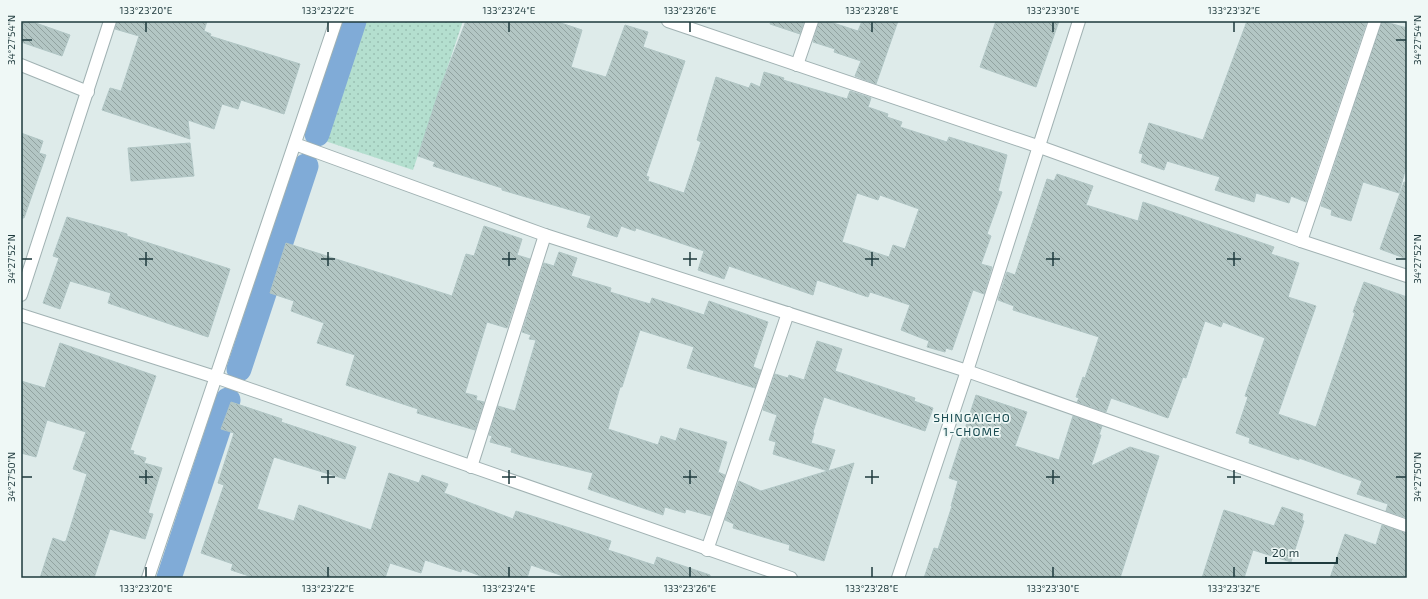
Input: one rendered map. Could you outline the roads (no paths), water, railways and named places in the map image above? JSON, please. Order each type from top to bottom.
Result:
[{"type":"street","points":[[21,295],[110,21]]},
{"type":"street","points":[[148,578],[215,377],[296,144],[336,21]]},
{"type":"street","points":[[668,21],[1040,147],[1301,241],[1407,276]]},
{"type":"street","points":[[797,65],[812,21]]},
{"type":"street","points":[[898,578],[1040,147],[1079,21]]},
{"type":"street","points":[[1301,241],[1375,21]]},
{"type":"street","points":[[21,65],[88,92]]},
{"type":"street","points":[[296,144],[545,235],[967,371],[1407,526]]},
{"type":"street","points":[[471,467],[545,235]]},
{"type":"street","points":[[707,550],[788,313]]},
{"type":"street","points":[[21,315],[215,377],[707,550],[791,578]]},
{"type":"waterway","points":[[317,134],[354,21]]},
{"type":"waterway","points":[[239,369],[306,166]]},
{"type":"waterway","points":[[169,578],[228,400]]},
{"type":"district","name":"SHINGAICHO 1-CHOME","points":[[972,425]]}]
